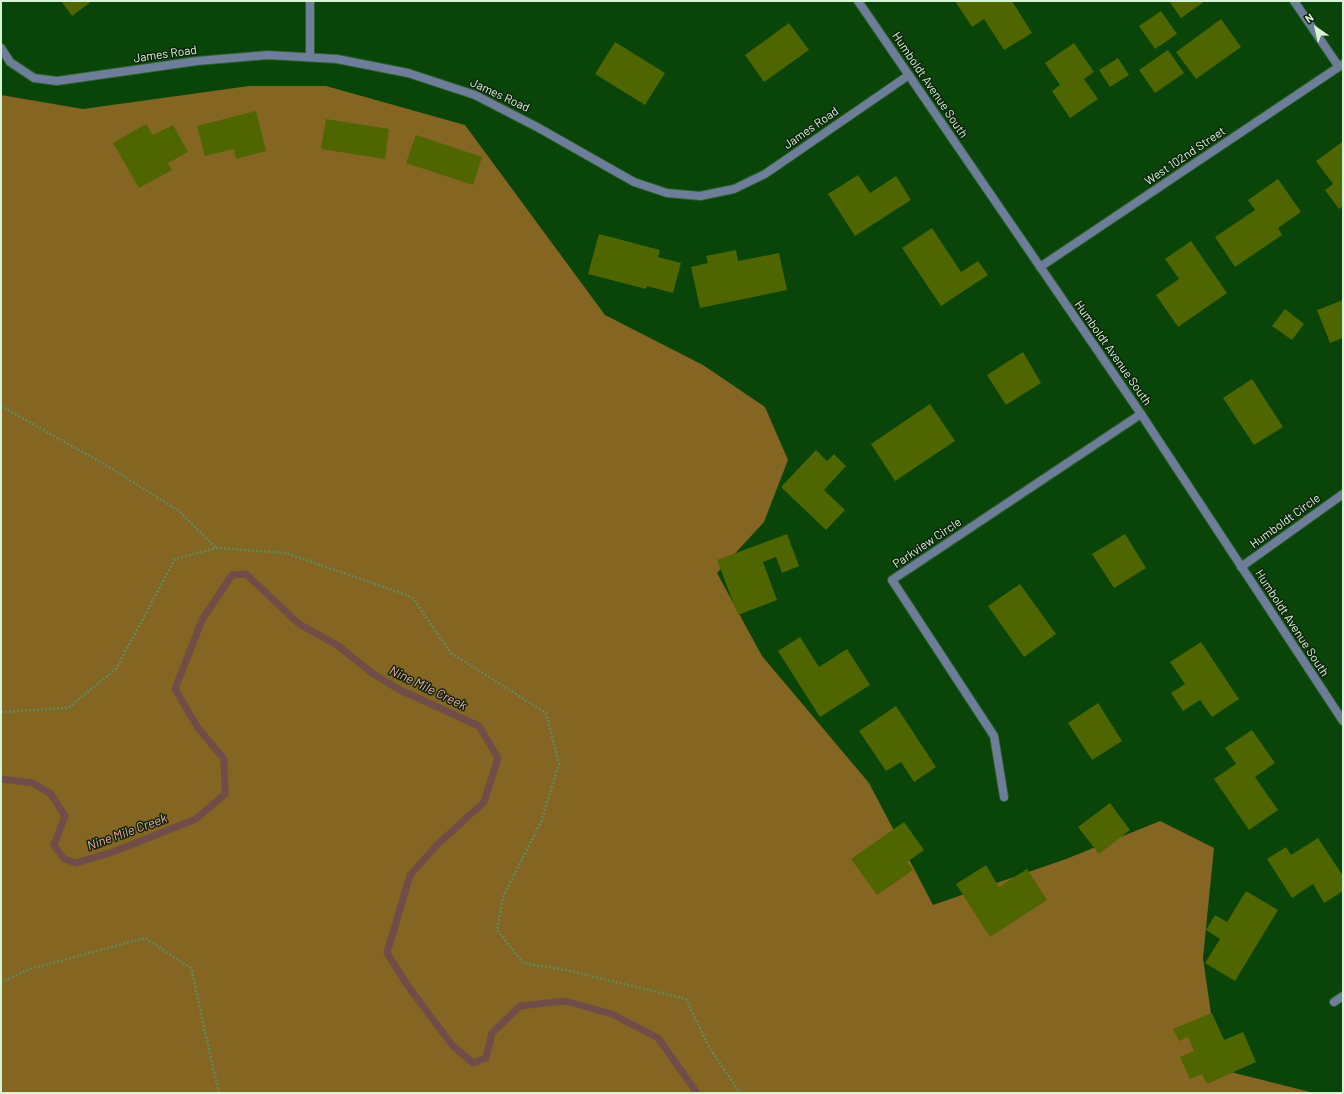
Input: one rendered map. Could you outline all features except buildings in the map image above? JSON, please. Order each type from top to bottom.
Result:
[{"type":"street","points":[[310,1],[310,56]]},
{"type":"street","name":"Humboldt Avenue South","points":[[858,1],[1140,414],[1343,721]]},
{"type":"street","points":[[1294,1],[1341,66]]},
{"type":"street","name":"James Road","points":[[1,48],[10,62],[34,78],[57,81],[197,61],[268,56],[310,56],[337,59],[408,73],[475,95],[538,127],[634,182],[667,193],[700,196],[734,189],[765,174],[908,75]]},
{"type":"street","name":"West 102nd Street","points":[[1040,268],[1341,66]]},
{"type":"street","name":"Parkview Circle","points":[[1004,797],[994,736],[892,580],[1140,414]]},
{"type":"street","name":"Humboldt Circle","points":[[1241,567],[1343,494]]},
{"type":"street","points":[[1334,1002],[1343,996]]},
{"type":"path","points":[[1,406],[109,467],[179,511],[216,548]]},
{"type":"path","points":[[1,712],[68,708],[116,669],[175,559],[216,548],[286,553],[412,597],[451,653],[546,713],[559,764],[541,822],[504,897],[496,930],[523,963],[566,970],[686,999],[708,1047],[740,1093]]},
{"type":"path","points":[[1,982],[30,969],[146,938],[191,968],[219,1093]]},
{"type":"shaded area","points":[[249,86],[326,86],[465,125],[605,315],[703,365],[765,407],[788,460],[764,522],[717,573],[762,656],[869,783],[933,905],[1066,859],[1160,821],[1214,848],[1203,958],[1219,1069],[1314,1093],[1,1093],[1,95],[83,109]]},
{"type":"waterway","name":"Nine Mile Creek","points":[[1,779],[33,783],[51,794],[65,816],[54,845],[64,859],[76,863],[113,852],[196,819],[225,794],[224,759],[198,728],[175,689],[202,620],[232,575],[246,574],[299,624],[337,645],[372,673],[398,689],[479,726],[498,758],[484,802],[438,844],[410,875],[387,953],[408,986],[452,1045],[473,1063],[486,1058],[492,1033],[520,1006],[565,1001],[612,1014],[658,1038],[697,1093]]}]
